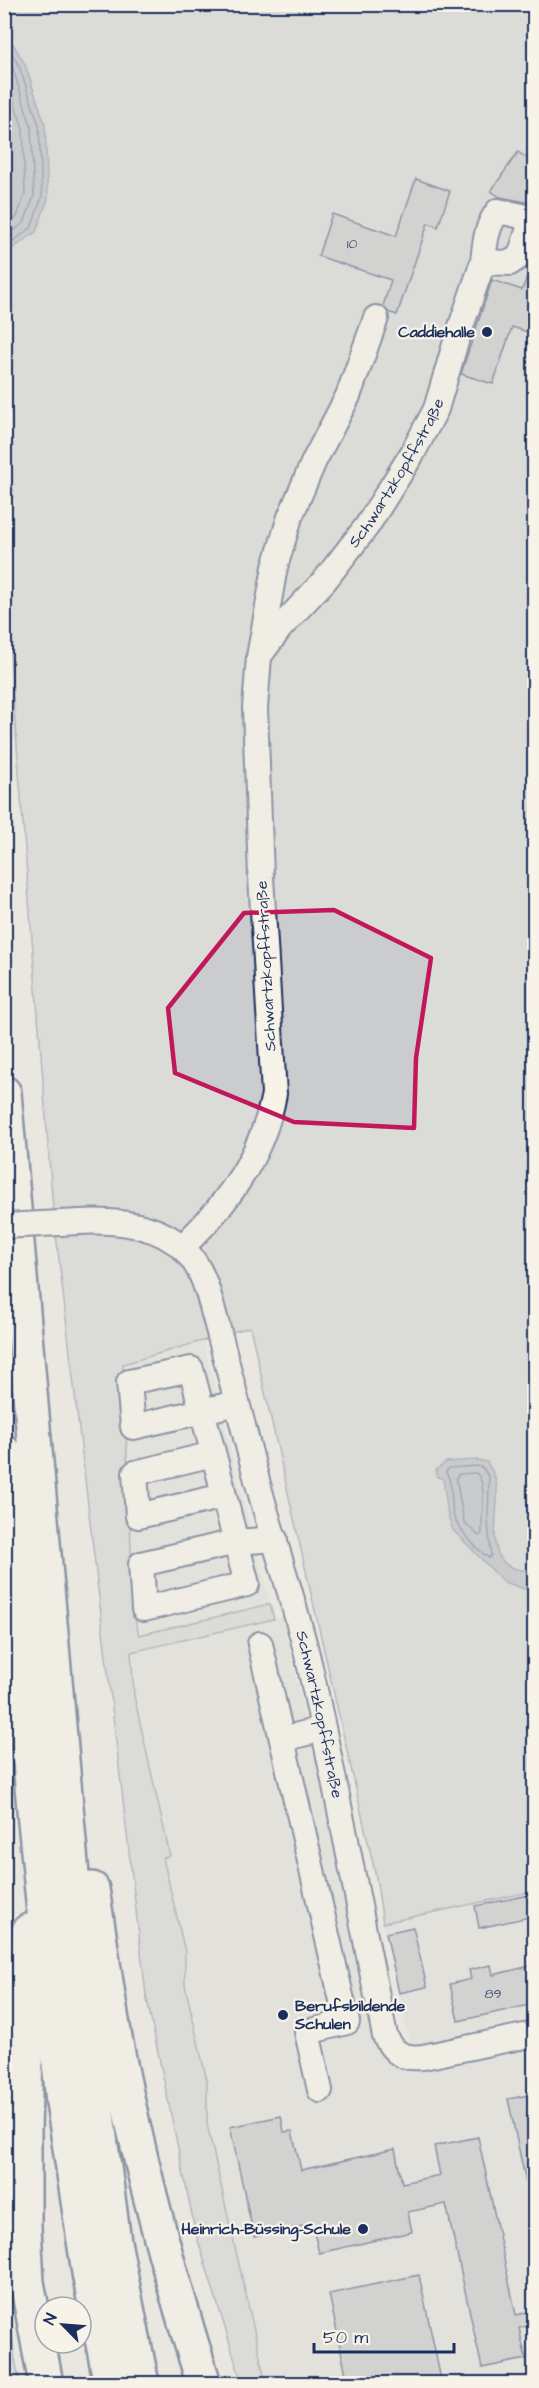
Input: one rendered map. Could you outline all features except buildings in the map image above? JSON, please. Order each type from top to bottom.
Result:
[{"type":"highway","points":[[4,1094],[89,2059],[114,2242],[142,2384]]},
{"type":"highway","points":[[4,1452],[35,1821],[63,2102],[89,2274],[111,2384]]},
{"type":"highway","points":[[61,1757],[85,1839],[115,2037],[146,2180],[176,2296],[204,2384]]},
{"type":"highway","points":[[35,1821],[28,1953],[24,2227],[27,2282],[46,2384]]},
{"type":"street","name":"Schwartzkopffstraße","points":[[259,657],[280,628],[325,580],[368,526],[412,454],[436,409],[483,262]]},
{"type":"street","name":"Schwartzkopffstraße","points":[[182,1247],[215,1214],[247,1167],[270,1116],[274,1094],[261,877],[256,730],[259,657],[275,567],[290,517],[314,461],[348,396],[376,318]]},
{"type":"street","name":"Schwartzkopffstraße","points":[[4,1226],[118,1221],[155,1230],[182,1247],[194,1260],[204,1282],[259,1489],[290,1586],[385,2036],[391,2050],[409,2059],[423,2058],[534,2034]]},
{"type":"street","points":[[237,1403],[202,1411],[236,1542],[275,1539]]},
{"type":"street","points":[[213,1454],[135,1473],[138,1516],[224,1496]]},
{"type":"street","points":[[260,1644],[347,2022],[307,2032],[320,2090]]},
{"type":"street","points":[[282,1739],[322,1729]]},
{"type":"highlighted area","points":[[334,910],[431,958],[416,1058],[414,1128],[294,1122],[175,1073],[168,1008],[244,913]]},
{"type":"shaded area","points":[[4,5],[534,5],[534,1891],[383,1923],[376,1877],[250,1327],[123,1364],[134,1615],[139,1635],[270,1604],[274,1619],[131,1652],[134,1696],[170,1856],[163,1858],[185,1952],[185,1985],[207,2081],[207,2124],[266,2383],[242,2383],[196,2234],[146,1995],[53,1209],[5,592]]},
{"type":"shaded area","points":[[203,1341],[270,1604],[139,1635],[134,1615],[123,1364]]},
{"type":"shaded area","name":"Berufsbildende Schulen","points":[[282,1617],[383,2059],[408,2071],[534,2046],[534,2383],[266,2383],[207,2124],[207,2081],[185,1985],[185,1952],[163,1857],[170,1855],[134,1696],[131,1652]]},
{"type":"shaded area","points":[[534,1891],[534,2018],[410,2047],[383,1923]]},
{"type":"shaded area","points":[[5,2270],[15,2360],[20,2383],[5,2383]]},
{"type":"water","points":[[4,29],[25,64],[45,124],[48,199],[36,232],[5,254]]},
{"type":"water","points":[[477,1460],[487,1462],[494,1475],[497,1488],[495,1536],[497,1551],[503,1562],[515,1569],[534,1570],[533,1592],[504,1582],[453,1530],[448,1516],[443,1478],[437,1477],[436,1470],[446,1462]]},
{"type":"place","name":"Caddiehalle","points":[[487,332]]},
{"type":"place","name":"Berufsbildende Schulen","points":[[283,2015]]},
{"type":"place","name":"Heinrich-Büssing-Schule","points":[[363,2229]]}]
